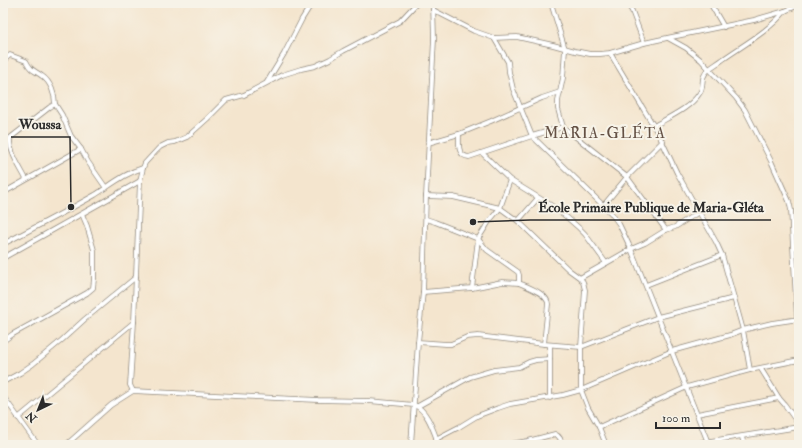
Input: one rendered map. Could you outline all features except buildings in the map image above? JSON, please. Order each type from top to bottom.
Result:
[{"type":"street","points":[[267,83],[312,3]]},
{"type":"street","points":[[133,391],[130,385],[140,181],[143,168],[148,158],[160,147],[187,137],[226,100],[244,95],[291,72],[315,66],[330,60],[400,21],[417,3]]},
{"type":"street","points":[[411,445],[416,405],[418,342],[423,292],[428,143],[434,39],[433,3]]},
{"type":"street","points":[[551,3],[565,49],[563,78],[558,101],[558,110],[563,127],[627,177],[666,230]]},
{"type":"street","points":[[627,3],[632,11],[644,43]]},
{"type":"street","points":[[710,3],[724,27]]},
{"type":"street","points":[[433,10],[474,31],[494,38],[517,37],[590,54],[610,53],[644,43],[754,20],[785,11],[799,4]]},
{"type":"street","points":[[654,126],[686,107],[702,90],[702,78],[709,69],[755,38],[785,11]]},
{"type":"street","points":[[494,38],[508,62],[513,89],[532,136],[603,206],[619,224],[646,285],[709,443]]},
{"type":"street","points":[[436,439],[477,416],[494,409],[510,404],[550,398],[581,390],[672,351],[743,330],[798,319],[791,210],[789,201],[771,161],[745,110],[736,98],[693,53],[667,38]]},
{"type":"street","points":[[610,53],[663,141],[677,173],[722,255],[743,330],[750,370]]},
{"type":"street","points":[[3,61],[10,55],[26,61],[28,66],[33,71],[45,78],[55,97],[55,104],[62,115],[71,136],[81,148],[88,162],[106,188]]},
{"type":"street","points":[[428,143],[459,134],[520,107],[560,92]]},
{"type":"street","points":[[26,179],[12,152],[10,138],[55,104]]},
{"type":"street","points":[[459,134],[459,149],[461,154],[469,157],[563,127]]},
{"type":"street","points":[[603,206],[627,177],[663,141]]},
{"type":"street","points":[[3,193],[81,148]]},
{"type":"street","points":[[482,153],[510,180],[555,208],[579,228],[606,263]]},
{"type":"street","points":[[3,244],[49,221],[132,171],[143,168]]},
{"type":"street","points":[[472,288],[478,239],[490,220],[500,208],[510,180]]},
{"type":"street","points":[[3,258],[140,181]]},
{"type":"street","points":[[426,196],[453,197],[500,208],[518,221],[583,282],[585,290],[581,390],[606,445]]},
{"type":"street","points":[[518,221],[538,198]]},
{"type":"street","points":[[580,278],[699,212]]},
{"type":"street","points":[[3,341],[32,323],[87,293],[93,288],[94,250],[82,214]]},
{"type":"street","points":[[426,219],[478,239],[487,250],[518,272],[519,283]]},
{"type":"street","points":[[646,285],[722,255]]},
{"type":"street","points":[[3,382],[33,364],[136,277]]},
{"type":"street","points":[[423,292],[472,288],[502,282],[519,283],[542,295],[548,301],[544,344]]},
{"type":"street","points":[[418,342],[451,344],[467,337],[478,336],[550,345],[582,347],[658,317],[734,298]]},
{"type":"street","points":[[18,418],[134,322]]},
{"type":"street","points":[[550,345],[550,398]]},
{"type":"street","points":[[66,445],[111,405],[133,391],[196,395],[369,401],[416,405],[470,377],[494,370],[519,368],[536,360],[550,359]]},
{"type":"street","points":[[599,427],[686,388],[750,370],[761,369],[799,360]]},
{"type":"street","points":[[685,445],[709,443],[799,426],[761,369]]},
{"type":"street","points":[[3,396],[38,445]]},
{"type":"street","points":[[697,414],[779,398]]},
{"type":"street","points":[[416,405],[426,416],[439,445]]},
{"type":"street","points":[[502,445],[528,441],[555,434],[558,435],[562,445]]},
{"type":"street","points":[[742,436],[744,445]]},
{"type":"street","points":[[3,442],[6,445]]},
{"type":"place","name":"Woussa","points":[[71,207]]},
{"type":"place","name":"École Primaire Publique de Maria-Gléta","points":[[473,222]]},
{"type":"district","name":"MARIA-GLÉTA","points":[[605,133]]}]
